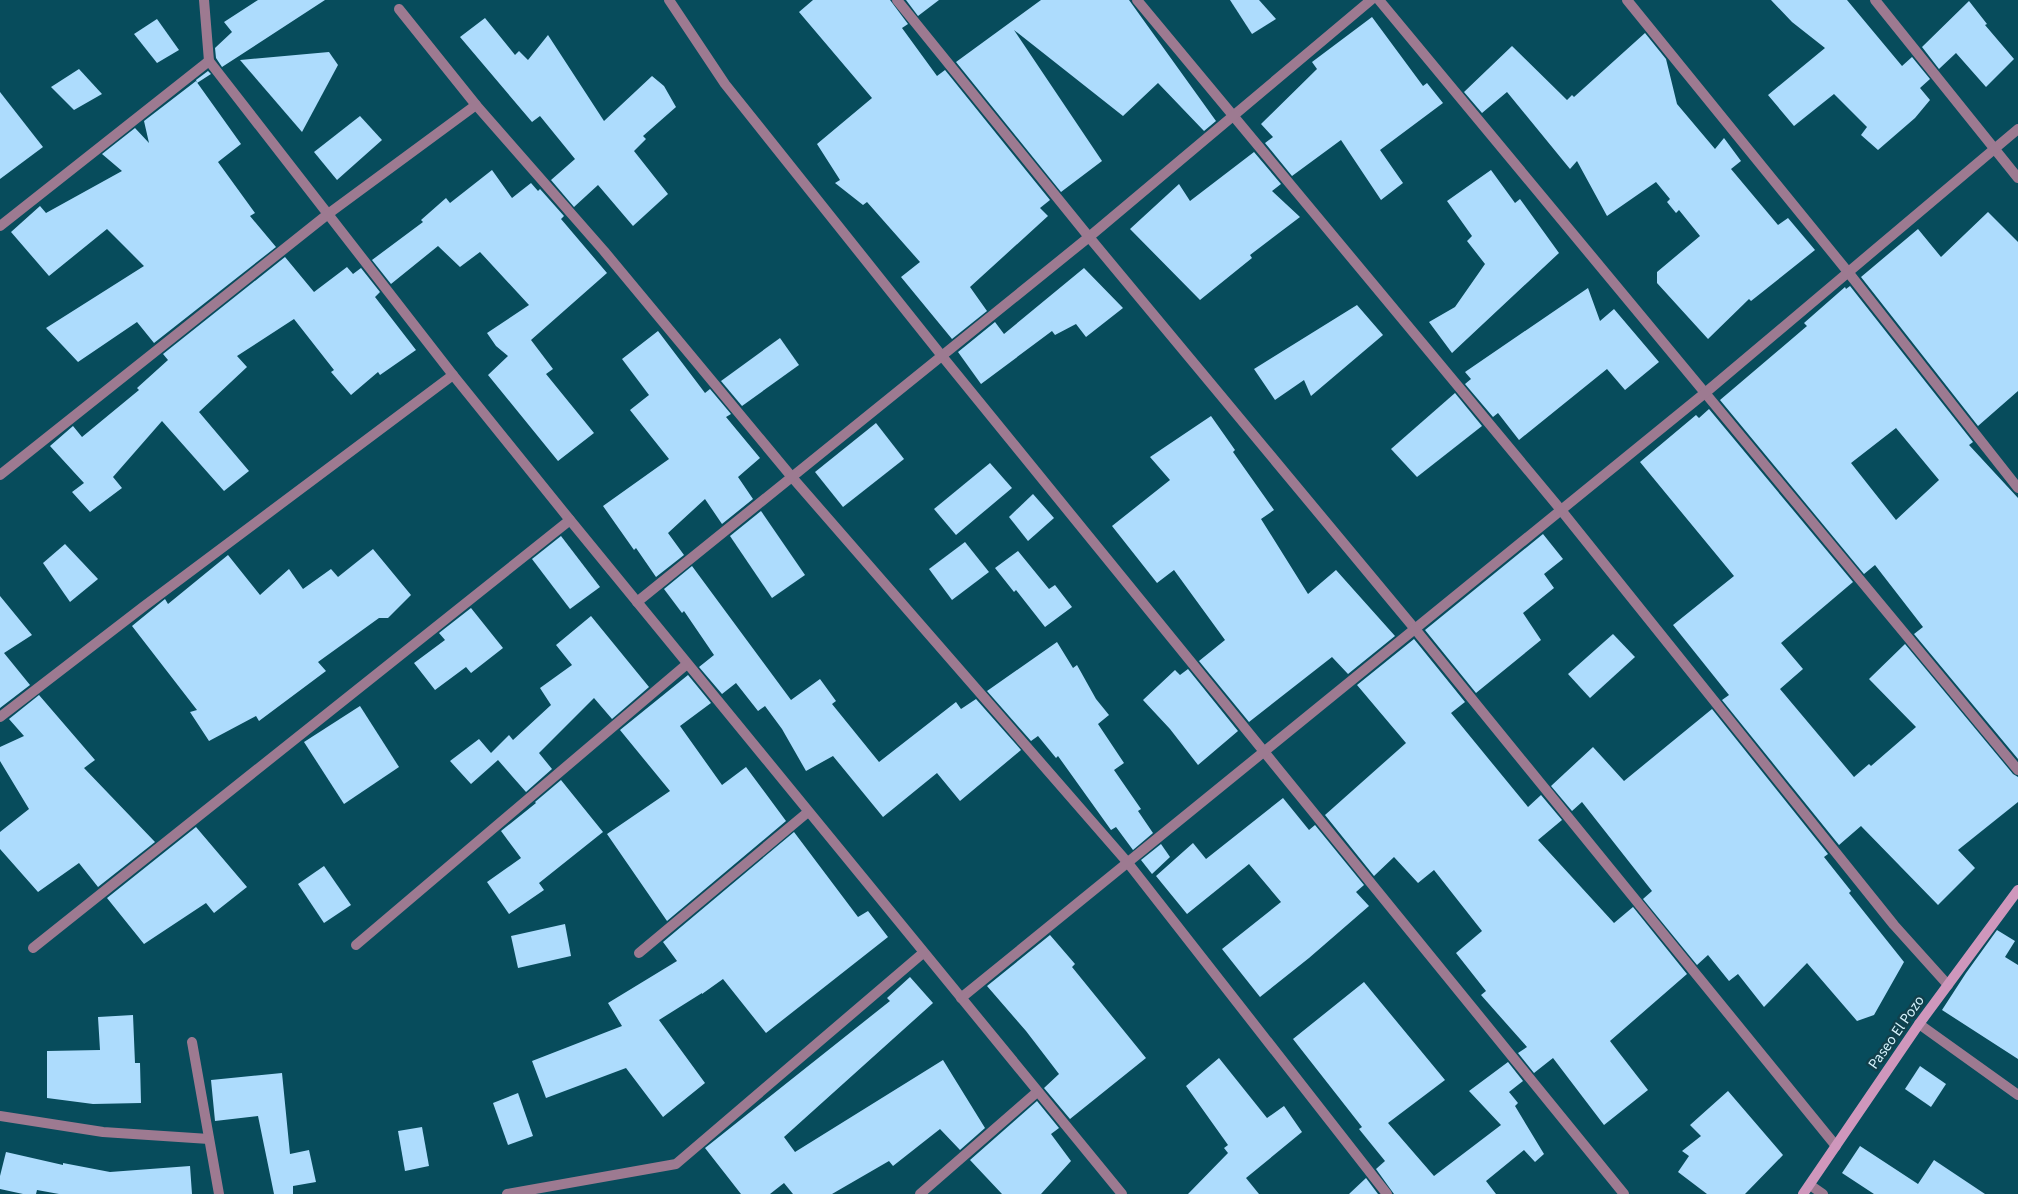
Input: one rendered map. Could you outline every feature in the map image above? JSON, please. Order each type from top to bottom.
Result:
[{"type":"street","points":[[204,0],[210,61],[453,375],[923,953],[1122,1194]]},
{"type":"street","points":[[669,0],[725,84],[942,356],[1624,1194]]},
{"type":"street","points":[[897,0],[1089,237],[1415,629],[1836,1146]]},
{"type":"street","points":[[1137,0],[1561,510],[1894,925],[1948,985]]},
{"type":"street","points":[[637,602],[1089,237],[1371,0]]},
{"type":"street","points":[[1379,0],[2018,770]]},
{"type":"street","points":[[1627,0],[1848,272],[2018,488]]},
{"type":"street","points":[[1875,0],[2018,178]]},
{"type":"street","points":[[399,9],[476,105],[604,251],[791,476],[1128,863],[1387,1194]]},
{"type":"street","points":[[0,226],[210,61]]},
{"type":"street","points":[[0,475],[328,214],[476,105]]},
{"type":"street","points":[[961,998],[1705,393],[2018,129]]},
{"type":"street","points":[[0,717],[143,607],[453,375]]},
{"type":"street","points":[[33,948],[570,520]]},
{"type":"street","points":[[356,945],[687,664]]},
{"type":"street","points":[[639,953],[808,812]]},
{"type":"street","name":"Paseo El Pozo","points":[[1803,1194],[1918,1024],[2018,890]]},
{"type":"street","points":[[508,1194],[676,1164],[923,953]]},
{"type":"street","points":[[1918,1024],[2018,1094]]},
{"type":"street","points":[[192,1042],[219,1194]]},
{"type":"street","points":[[920,1194],[1037,1092]]},
{"type":"street","points":[[0,1116],[103,1132],[209,1139]]},
{"type":"street","points":[[1810,1184],[1823,1194]]},
{"type":"building","points":[[258,0],[325,0],[222,67],[216,58],[215,48],[232,32],[224,22]]},
{"type":"building","points":[[813,0],[890,0],[908,24],[902,28],[937,76],[945,70],[1050,200],[1040,208],[1048,216],[970,287],[987,311],[952,339],[901,277],[920,262],[867,202],[863,205],[835,183],[840,180],[817,144],[872,98],[799,12]]},
{"type":"building","points":[[906,0],[939,0],[918,16]]},
{"type":"building","points":[[1041,0],[1129,0],[1216,121],[1204,131],[1158,83],[1123,116],[1014,30],[1102,161],[1061,192],[956,62]]},
{"type":"building","points":[[1230,0],[1259,0],[1276,19],[1252,34]]},
{"type":"building","points":[[1771,0],[1847,0],[1902,66],[1912,57],[1930,79],[1920,88],[1930,100],[1915,118],[1878,150],[1861,135],[1867,127],[1834,94],[1794,126],[1768,95],[1825,48],[1792,22]]},
{"type":"building","points":[[1969,1],[1987,24],[1985,25],[2014,59],[1986,87],[1956,53],[1939,69],[1922,47]]},
{"type":"building","points":[[1372,17],[1423,86],[1427,83],[1443,103],[1380,150],[1403,183],[1381,200],[1341,140],[1292,176],[1265,143],[1273,137],[1261,124],[1317,69],[1312,62]]},
{"type":"building","points":[[485,18],[515,55],[519,51],[528,60],[548,35],[604,121],[652,76],[664,86],[676,107],[643,136],[646,139],[634,151],[668,194],[633,226],[598,185],[574,207],[551,180],[575,159],[540,116],[532,122],[460,37]]},
{"type":"building","points":[[157,19],[179,50],[157,63],[134,34]]},
{"type":"building","points":[[1645,33],[1666,59],[1677,104],[1715,149],[1724,138],[1741,161],[1731,169],[1778,225],[1788,218],[1815,250],[1751,301],[1749,299],[1708,339],[1657,283],[1657,272],[1700,236],[1679,210],[1676,213],[1667,202],[1670,199],[1656,182],[1607,216],[1577,161],[1570,169],[1507,92],[1482,113],[1464,92],[1512,46],[1567,100],[1572,95],[1574,97]]},
{"type":"building","points":[[329,52],[338,65],[302,132],[240,60]]},
{"type":"building","points":[[79,69],[102,94],[74,110],[51,87]]},
{"type":"building","points":[[208,71],[211,74],[197,83],[196,80]]},
{"type":"building","points":[[196,81],[241,144],[218,162],[255,213],[250,216],[276,247],[154,343],[137,322],[78,362],[46,328],[144,266],[107,229],[49,276],[11,232],[40,206],[46,213],[122,171],[102,154],[135,128],[149,143],[144,121]]},
{"type":"building","points":[[0,92],[43,147],[0,179]]},
{"type":"building","points":[[360,116],[382,140],[337,180],[314,152]]},
{"type":"building","points":[[1254,152],[1281,184],[1272,191],[1300,217],[1250,255],[1252,258],[1200,300],[1130,229],[1179,184],[1190,201]]},
{"type":"building","points":[[492,170],[512,198],[531,183],[538,191],[540,189],[564,216],[561,219],[607,273],[531,340],[553,369],[546,374],[594,433],[558,461],[488,375],[508,356],[496,346],[487,333],[529,305],[480,252],[460,267],[438,246],[391,284],[372,260],[423,222],[421,220],[446,198],[450,203]]},
{"type":"building","points":[[1491,170],[1515,203],[1520,199],[1559,253],[1452,353],[1429,322],[1455,307],[1485,264],[1467,241],[1472,236],[1447,201]]},
{"type":"building","points":[[1988,212],[2018,242],[2018,391],[1978,426],[1861,277],[1918,229],[1941,257]]},
{"type":"building","points":[[285,257],[314,292],[347,267],[353,274],[361,268],[380,292],[375,297],[416,350],[380,375],[378,372],[351,395],[331,372],[334,370],[294,319],[237,356],[247,367],[199,412],[249,471],[224,491],[162,421],[113,477],[122,488],[90,512],[72,492],[84,483],[50,446],[73,426],[82,437],[139,390],[137,388],[168,360],[163,354]]},
{"type":"building","points":[[1084,268],[1123,308],[1086,337],[1076,324],[1055,335],[1052,331],[981,384],[958,352],[995,322],[1004,334]]},
{"type":"building","points":[[1850,286],[1973,442],[1969,445],[2018,498],[2018,759],[1914,634],[1923,627],[1875,565],[1864,574],[1720,400],[1807,326],[1804,323],[1845,287],[1846,289]],"holes":[[[1896,428],[1939,480],[1896,520],[1851,463]]]},
{"type":"building","points":[[1588,288],[1600,321],[1614,309],[1659,362],[1625,390],[1607,369],[1519,440],[1498,413],[1493,417],[1465,384],[1471,379],[1465,372]]},
{"type":"building","points":[[1357,305],[1383,335],[1311,396],[1304,380],[1275,400],[1254,369]]},
{"type":"building","points":[[658,331],[705,393],[710,389],[731,414],[726,417],[760,458],[738,477],[753,499],[722,524],[705,499],[668,533],[684,555],[656,577],[603,506],[669,459],[630,410],[649,395],[622,359]]},
{"type":"building","points":[[780,338],[799,365],[742,406],[721,381]]},
{"type":"building","points":[[1455,393],[1482,426],[1417,477],[1391,449]]},
{"type":"building","points":[[1709,409],[1853,582],[1781,643],[1803,669],[1780,689],[1854,777],[1869,764],[1871,766],[1916,727],[1869,679],[1905,644],[2013,774],[2018,777],[2018,802],[1958,850],[1975,868],[1938,905],[1861,826],[1839,845],[1722,700],[1729,695],[1673,625],[1734,576],[1640,462],[1696,415],[1699,418]]},
{"type":"building","points":[[1211,416],[1235,450],[1233,452],[1274,510],[1261,519],[1308,594],[1336,570],[1395,636],[1348,674],[1332,657],[1249,722],[1199,661],[1225,640],[1174,570],[1157,583],[1112,526],[1170,480],[1150,457]]},
{"type":"building","points":[[876,423],[904,459],[843,507],[815,472]]},
{"type":"building","points":[[990,463],[1012,488],[956,535],[934,509]]},
{"type":"building","points":[[1033,494],[1054,518],[1028,541],[1009,517]]},
{"type":"building","points":[[761,511],[805,575],[772,598],[730,536]]},
{"type":"building","points":[[1543,534],[1563,559],[1544,574],[1554,588],[1523,613],[1541,640],[1476,693],[1425,630]]},
{"type":"building","points":[[561,536],[600,587],[570,609],[532,559]]},
{"type":"building","points":[[965,542],[989,572],[952,600],[929,569]]},
{"type":"building","points":[[65,544],[98,579],[70,602],[43,563]]},
{"type":"building","points":[[373,549],[411,595],[388,618],[379,618],[318,662],[326,671],[259,721],[256,716],[209,741],[190,712],[197,710],[132,626],[165,599],[168,604],[228,555],[260,595],[289,569],[303,589],[331,569],[338,577]]},
{"type":"building","points":[[1018,551],[1049,589],[1055,585],[1072,607],[1045,627],[1016,590],[1014,592],[995,568]]},
{"type":"building","points":[[692,566],[791,700],[820,679],[836,701],[832,704],[879,762],[956,702],[961,709],[976,699],[1021,750],[960,801],[937,773],[883,817],[833,756],[806,771],[782,729],[765,706],[758,711],[736,683],[722,694],[699,667],[714,655],[684,611],[682,613],[664,589]]},
{"type":"building","points":[[0,596],[32,635],[4,653],[30,685],[0,708]]},
{"type":"building","points":[[471,608],[503,648],[471,673],[466,667],[435,690],[414,663],[445,640],[439,633]]},
{"type":"building","points":[[591,616],[649,687],[612,719],[594,698],[539,753],[552,769],[526,792],[498,760],[471,784],[450,761],[479,739],[491,753],[509,735],[513,740],[551,705],[540,688],[572,665],[556,645]]},
{"type":"building","points":[[1613,634],[1635,657],[1590,698],[1568,674]]},
{"type":"building","points":[[1414,639],[1465,702],[1451,713],[1528,807],[1541,795],[1562,820],[1538,840],[1614,923],[1633,907],[1687,974],[1610,1041],[1648,1090],[1604,1125],[1553,1058],[1534,1073],[1518,1053],[1527,1047],[1481,995],[1486,991],[1456,953],[1482,931],[1434,870],[1418,883],[1394,857],[1374,876],[1325,815],[1406,743],[1357,685]]},
{"type":"building","points":[[1057,642],[1073,668],[1077,665],[1096,699],[1109,715],[1098,724],[1124,763],[1114,770],[1141,809],[1138,811],[1153,833],[1133,850],[1116,827],[1111,830],[1058,756],[1056,758],[1038,736],[1031,741],[987,691]]},
{"type":"building","points":[[1188,669],[1238,731],[1198,765],[1170,729],[1143,700],[1175,670],[1180,675]]},
{"type":"building","points":[[688,675],[711,703],[680,726],[722,785],[746,767],[786,821],[667,921],[607,834],[670,791],[620,730]]},
{"type":"building","points":[[39,695],[95,760],[84,768],[155,842],[98,887],[79,863],[38,892],[0,849],[0,832],[29,809],[0,761],[0,747],[24,736],[9,719]]},
{"type":"building","points":[[360,706],[399,767],[344,804],[304,742]]},
{"type":"building","points":[[1712,709],[1828,854],[1824,857],[1851,891],[1849,893],[1904,962],[1874,1015],[1857,1021],[1807,963],[1764,1007],[1738,974],[1729,981],[1708,955],[1697,965],[1643,899],[1652,891],[1582,802],[1572,811],[1551,786],[1593,747],[1624,781]]},
{"type":"building","points":[[561,780],[603,832],[539,883],[544,890],[509,914],[487,882],[521,858],[501,831]]},
{"type":"building","points":[[1283,798],[1309,830],[1315,825],[1364,885],[1356,892],[1369,906],[1260,997],[1222,949],[1281,902],[1249,864],[1187,914],[1156,876],[1193,843],[1206,859]]},
{"type":"building","points":[[196,827],[247,887],[214,913],[206,903],[144,944],[107,898]]},
{"type":"building","points":[[794,832],[858,917],[868,911],[888,937],[766,1033],[723,979],[659,1020],[705,1083],[663,1117],[626,1068],[546,1098],[532,1061],[622,1026],[608,1003],[677,961],[663,942]]},
{"type":"building","points":[[1161,844],[1170,857],[1152,874],[1141,860]]},
{"type":"building","points":[[324,866],[351,905],[324,923],[298,884]]},
{"type":"building","points":[[565,924],[571,956],[518,968],[511,936]]},
{"type":"building","points":[[1997,930],[2015,941],[2005,957],[2018,965],[2018,1059],[1942,1010]]},
{"type":"building","points":[[1050,935],[1075,964],[1072,967],[1146,1058],[1070,1119],[1044,1088],[1059,1074],[1026,1031],[987,986]]},
{"type":"building","points":[[910,977],[933,1003],[784,1137],[795,1152],[943,1060],[985,1128],[960,1150],[940,1129],[893,1166],[889,1161],[832,1194],[793,1194],[784,1183],[770,1194],[741,1194],[705,1148],[890,1001],[887,998]]},
{"type":"building","points":[[1364,982],[1445,1080],[1388,1123],[1434,1176],[1501,1125],[1469,1091],[1508,1062],[1523,1081],[1509,1092],[1518,1103],[1515,1106],[1544,1154],[1535,1162],[1524,1150],[1486,1181],[1496,1194],[1394,1194],[1376,1169],[1385,1161],[1359,1129],[1362,1127],[1293,1039]]},
{"type":"building","points":[[133,1015],[135,1063],[140,1063],[141,1103],[93,1104],[47,1098],[47,1051],[100,1050],[98,1017]]},
{"type":"building","points":[[1219,1058],[1267,1118],[1284,1106],[1302,1132],[1246,1178],[1259,1194],[1188,1194],[1228,1153],[1224,1148],[1228,1145],[1186,1086]]},
{"type":"building","points":[[1920,1066],[1946,1084],[1931,1107],[1905,1089]]},
{"type":"building","points":[[282,1073],[290,1154],[309,1150],[316,1182],[293,1186],[293,1194],[274,1194],[258,1116],[215,1121],[211,1080]]},
{"type":"building","points":[[1728,1091],[1783,1155],[1745,1194],[1707,1194],[1678,1172],[1689,1156],[1682,1151],[1701,1136],[1690,1125]]},
{"type":"building","points":[[518,1093],[533,1136],[508,1145],[493,1103]]},
{"type":"building","points":[[1037,1101],[1059,1128],[1051,1134],[1071,1161],[1041,1194],[1002,1194],[970,1160]]},
{"type":"building","points":[[422,1127],[429,1166],[405,1171],[398,1131]]},
{"type":"building","points":[[1860,1146],[1918,1184],[1934,1160],[1985,1194],[1874,1194],[1842,1173]]},
{"type":"building","points":[[6,1152],[63,1165],[63,1163],[110,1172],[190,1166],[192,1194],[59,1194],[37,1190],[36,1194],[23,1194],[0,1189],[0,1176]]},
{"type":"building","points":[[1366,1178],[1378,1194],[1349,1194]]}]
